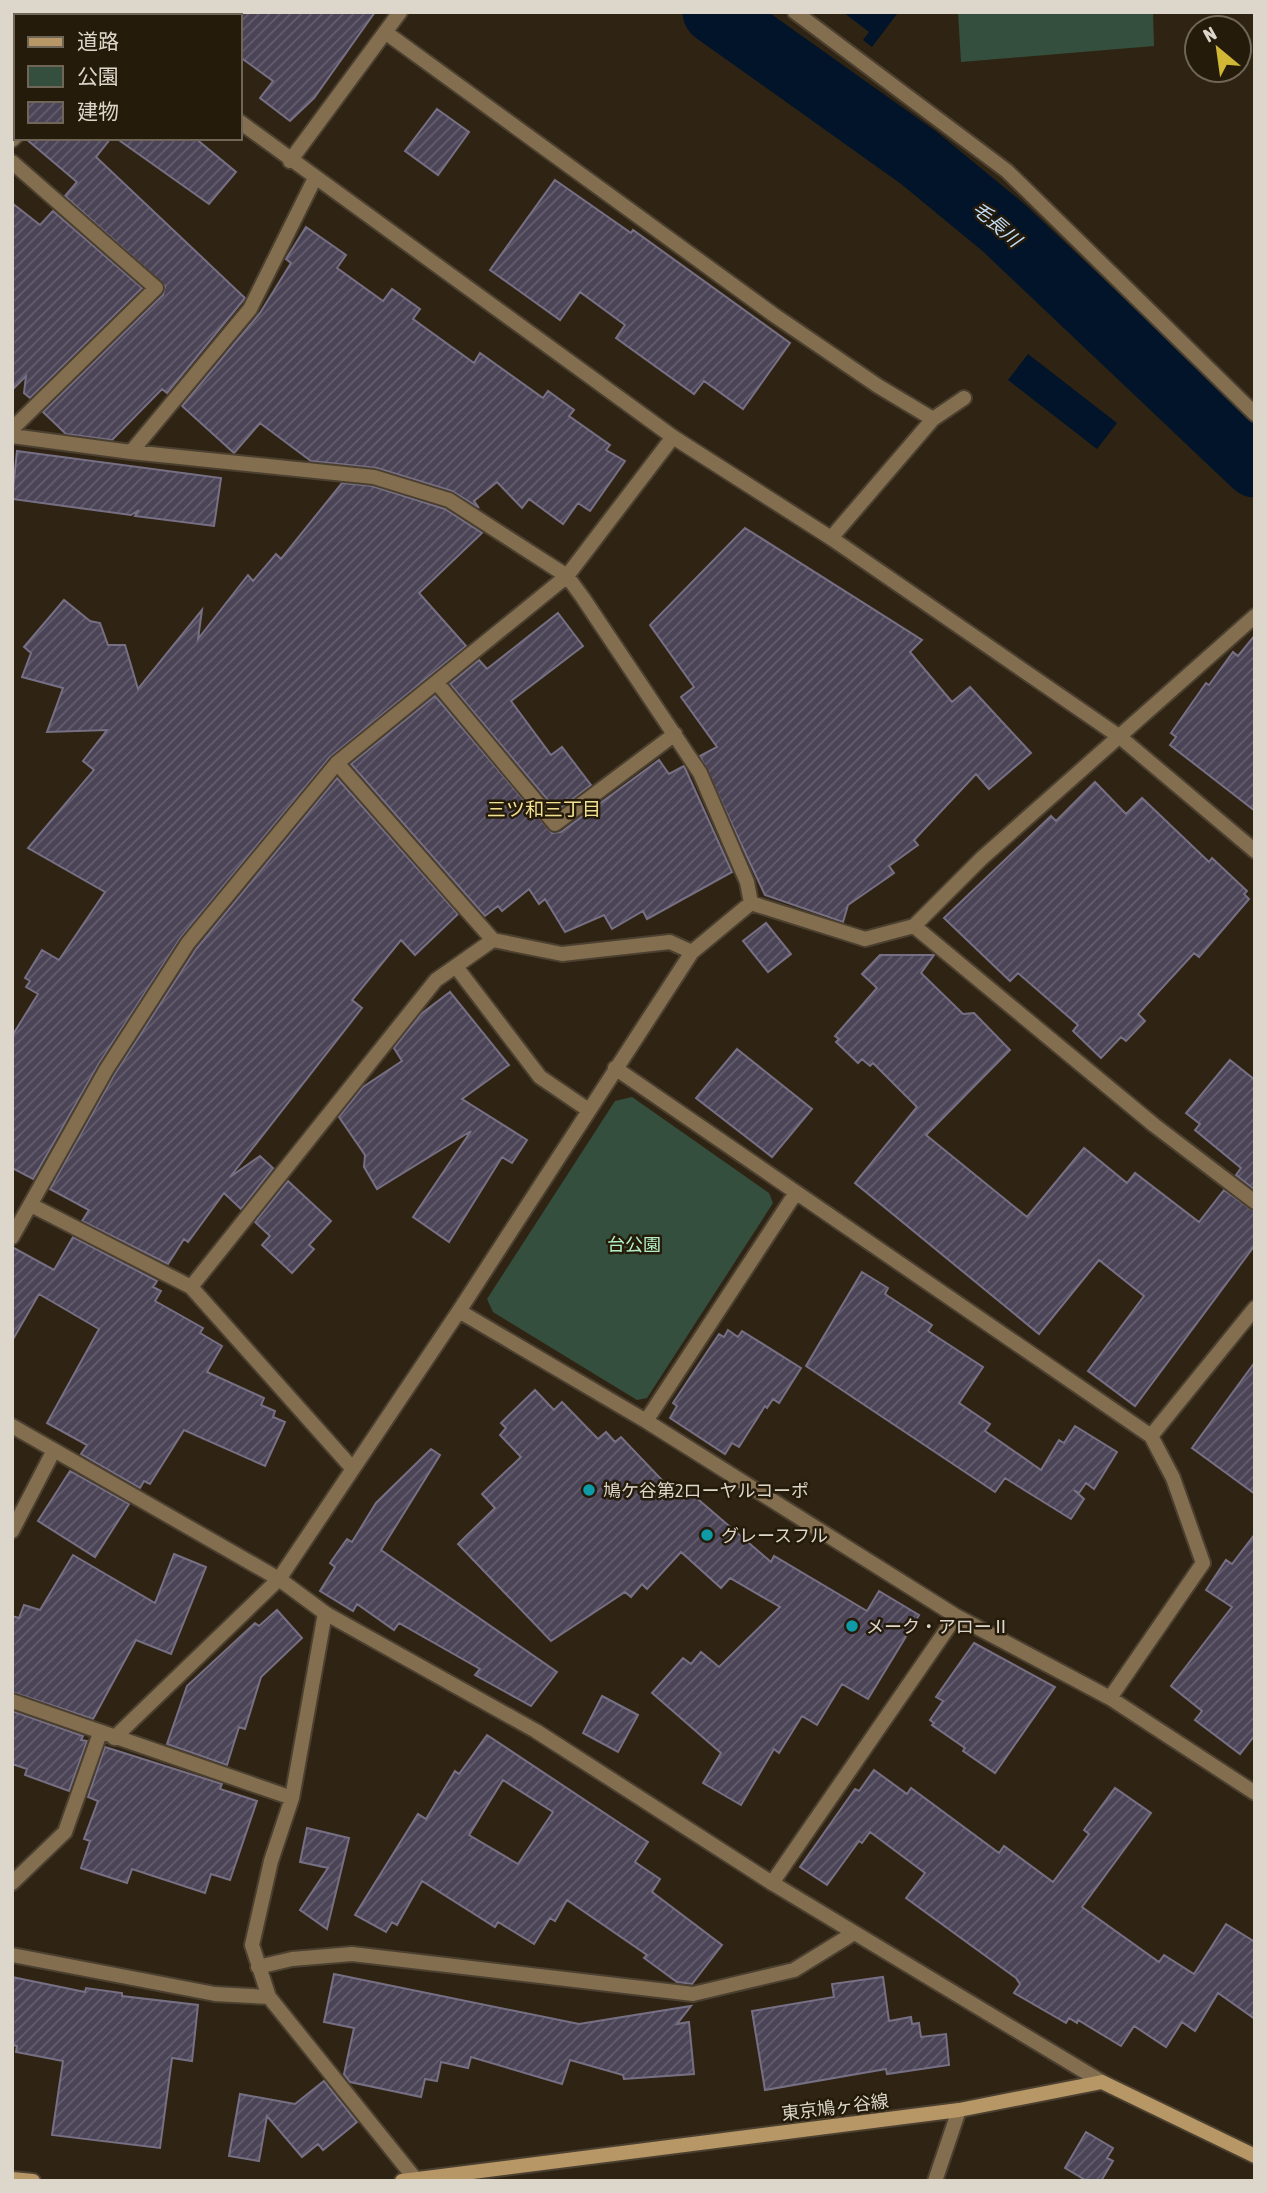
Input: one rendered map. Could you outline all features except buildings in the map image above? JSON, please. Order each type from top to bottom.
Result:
[{"type":"main road","name":"東京鳩ヶ谷線","points":[[412,2180],[959,2110],[1102,2082]]},
{"type":"main road","points":[[1102,2082],[1255,2156]]},
{"type":"main road","points":[[12,2179],[33,2181]]},
{"type":"street","points":[[290,161],[400,12]]},
{"type":"street","points":[[795,12],[1007,172],[1255,414]]},
{"type":"street","points":[[385,32],[774,315],[878,386],[933,419]]},
{"type":"street","points":[[242,124],[673,437],[831,538],[1120,737],[1255,851]]},
{"type":"street","points":[[12,162],[156,288],[12,429]]},
{"type":"street","points":[[131,452],[250,309],[315,178]]},
{"type":"street","points":[[831,538],[933,419],[964,397]]},
{"type":"street","points":[[12,436],[131,452],[374,477],[449,500],[567,576],[700,773],[747,883],[751,903]]},
{"type":"street","points":[[12,1237],[106,1070],[188,943],[337,763],[567,576],[673,437]]},
{"type":"street","points":[[751,903],[866,939],[914,926],[982,859],[1255,616]]},
{"type":"street","points":[[437,683],[555,824],[675,734]]},
{"type":"street","points":[[337,763],[492,940],[562,954],[670,942],[692,952]]},
{"type":"street","points":[[12,1883],[65,1832],[107,1736],[279,1579],[459,1311],[587,1109],[692,952],[751,903]]},
{"type":"street","points":[[914,926],[1154,1125],[1255,1202]]},
{"type":"street","points":[[191,1286],[436,981],[492,940]]},
{"type":"street","points":[[457,968],[540,1077],[587,1109]]},
{"type":"street","points":[[615,1068],[1151,1436],[1173,1478],[1203,1563],[1110,1698]]},
{"type":"street","points":[[646,1421],[795,1194]]},
{"type":"street","points":[[31,1205],[191,1286],[353,1469]]},
{"type":"street","points":[[1151,1436],[1255,1308]]},
{"type":"street","points":[[459,1311],[646,1421],[956,1616],[1110,1698],[1255,1793]]},
{"type":"street","points":[[12,1426],[53,1452],[279,1579],[325,1613],[536,1731],[772,1883],[1102,2082]]},
{"type":"street","points":[[12,1531],[53,1452]]},
{"type":"street","points":[[325,1613],[292,1798],[271,1861],[252,1945],[269,1997],[412,2180]]},
{"type":"street","points":[[772,1883],[956,1616]]},
{"type":"street","points":[[12,1701],[292,1798]]},
{"type":"street","points":[[258,1967],[292,1959],[352,1954],[694,1994],[794,1969],[854,1933]]},
{"type":"street","points":[[12,1955],[215,1994],[269,1997]]},
{"type":"street","points":[[935,2181],[959,2110]]},
{"type":"green space","points":[[958,12],[1153,12],[1154,46],[961,62]]},
{"type":"green space","name":"台公園","points":[[632,1097],[769,1193],[773,1203],[647,1398],[637,1400],[493,1312],[487,1299],[615,1101]]},
{"type":"water","points":[[843,12],[897,14],[872,47],[863,40],[869,32]]},
{"type":"water","points":[[1028,354],[1117,423],[1097,449],[1008,380]]},
{"type":"waterway","name":"毛長川","points":[[714,12],[919,158],[1004,228],[1255,466]]},
{"type":"place","name":"鳩ケ谷第2ローヤルコーポ","points":[[589,1490]]},
{"type":"place","name":"グレースフル","points":[[707,1535]]},
{"type":"place","name":"メーク・アローⅡ","points":[[852,1626]]},
{"type":"district","name":"三ツ和三丁目","points":[[544,809]]}]
